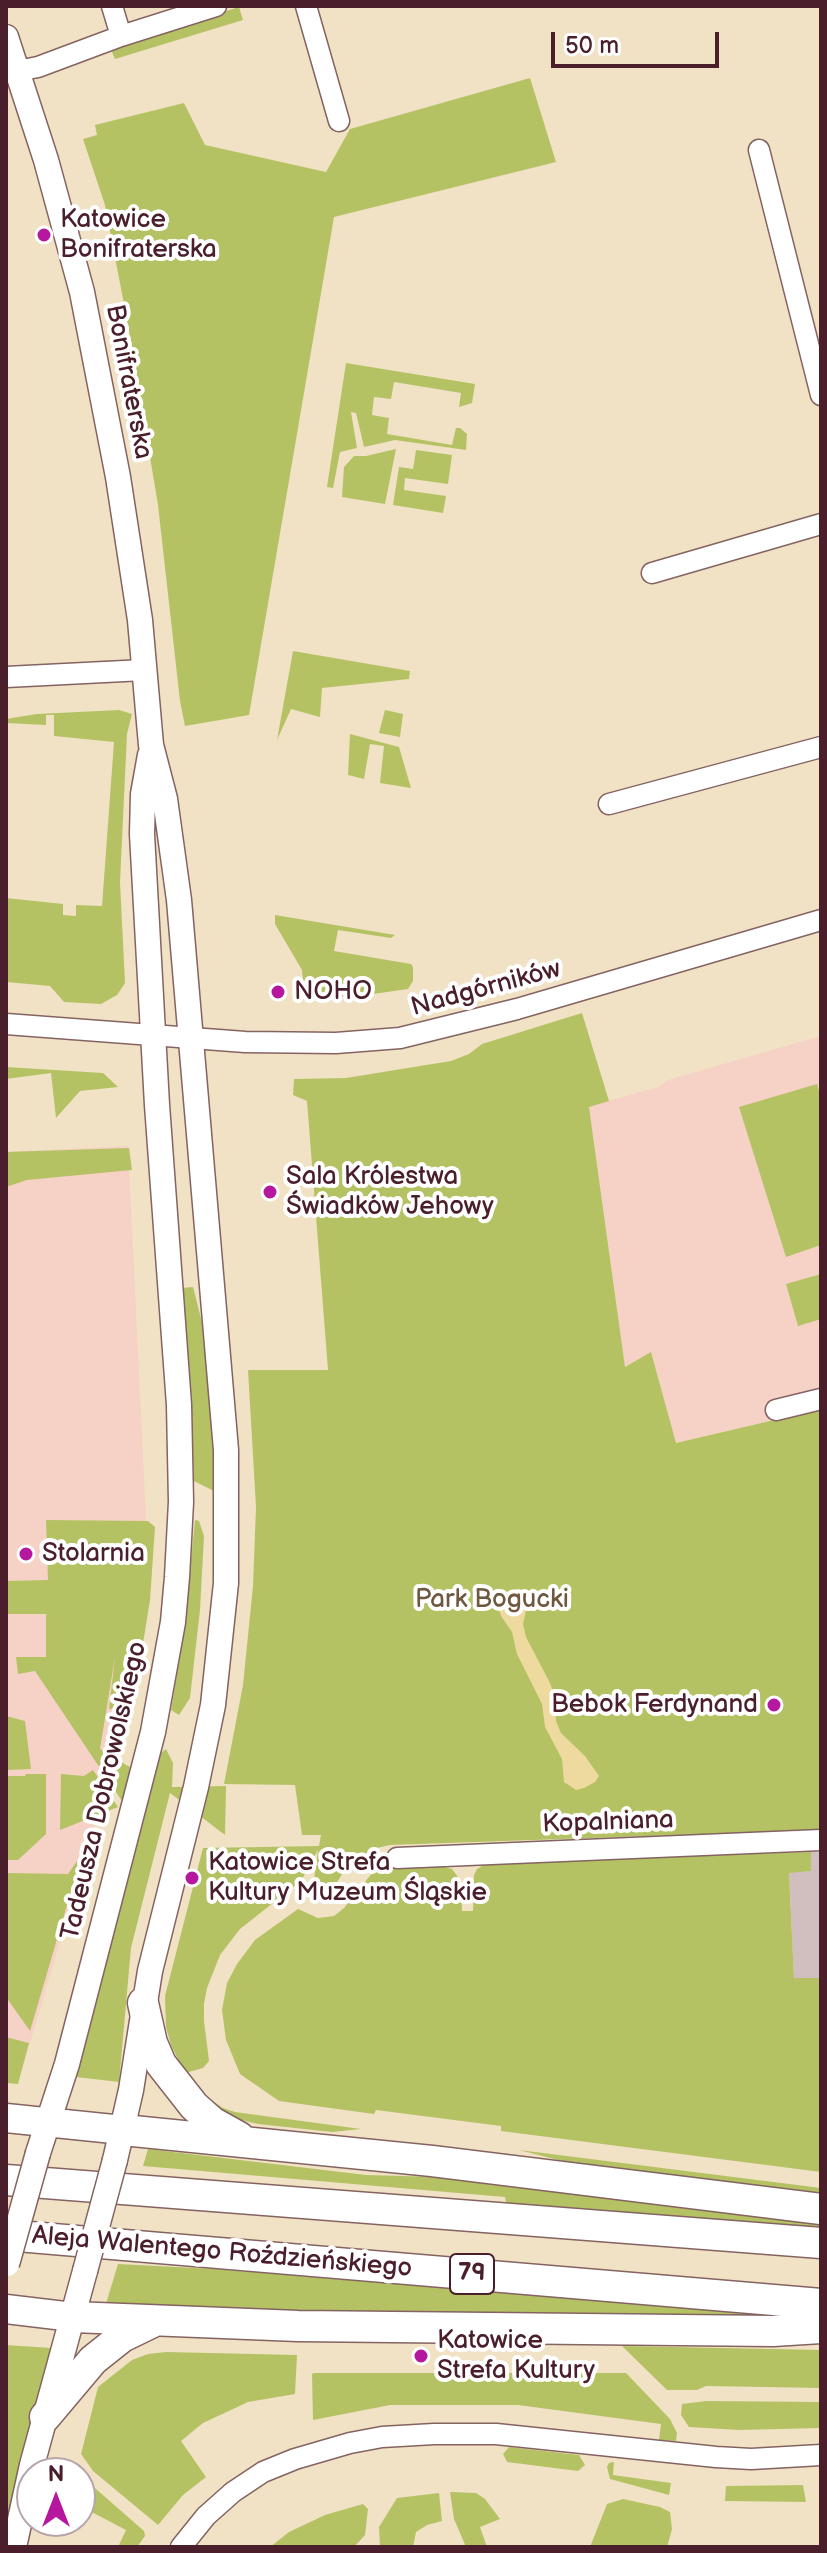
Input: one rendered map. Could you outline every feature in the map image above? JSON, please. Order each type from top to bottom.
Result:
[{"type":"main road","points":[[143,2003],[152,2043],[161,2064],[177,2087],[212,2122],[247,2142]]},
{"type":"main road","points":[[6,2118],[432,2161],[821,2209]]},
{"type":"main road","name":"Aleja Walentego Roździeńskiego","points":[[6,2180],[821,2243]]},
{"type":"main road","name":"Aleja Walentego Roździeńskiego","points":[[6,2256],[821,2304]]},
{"type":"main road","points":[[6,2309],[154,2322],[298,2326],[773,2331],[821,2328]]},
{"type":"main road","points":[[45,2417],[93,2360],[122,2337],[154,2322]]},
{"type":"street","points":[[112,6],[121,36]]},
{"type":"street","points":[[12,72],[38,67],[121,36],[216,6]]},
{"type":"street","points":[[306,6],[339,121]]},
{"type":"street","name":"Bonifraterska","points":[[6,37],[12,72],[66,232],[118,477],[140,620],[151,745],[165,799],[175,872],[191,1039]]},
{"type":"street","points":[[759,150],[821,395]]},
{"type":"street","points":[[652,573],[821,524]]},
{"type":"street","points":[[6,677],[144,670]]},
{"type":"street","name":"Bonifraterska","points":[[151,745],[143,794],[142,834],[154,1036]]},
{"type":"street","points":[[609,804],[821,747]]},
{"type":"street","name":"Nadgórników","points":[[6,1024],[191,1039],[336,1043],[414,1035],[517,1009],[821,920]]},
{"type":"street","name":"Tadeusza Dobrowolskiego","points":[[6,2256],[67,2064],[153,1732],[173,1622],[181,1502],[179,1405],[154,1036]]},
{"type":"street","points":[[14,2547],[45,2417],[123,2130],[143,2003],[211,1717],[226,1583],[226,1450],[191,1039]]},
{"type":"street","points":[[776,1410],[821,1399]]},
{"type":"street","name":"Kopalniana","points":[[397,1858],[821,1840]]},
{"type":"street","points":[[181,2547],[206,2516],[233,2492],[263,2472],[295,2459],[382,2437],[496,2434],[716,2457],[751,2459],[821,2455]]},
{"type":"shaded area","points":[[821,1036],[821,1389],[774,1401],[778,1419],[675,1443],[651,1352],[625,1367],[589,1106]]},
{"type":"shaded area","points":[[128,1146],[147,1593],[128,1711],[22,2070],[6,2069],[6,1152]]},
{"type":"shaded area","points":[[811,1852],[821,1852],[821,1978],[794,1979],[789,1872],[810,1871]]},
{"type":"green space","points":[[239,7],[243,20],[115,59],[110,47]]},
{"type":"green space","points":[[530,78],[556,162],[334,217],[249,715],[185,726],[158,505],[128,325],[105,205],[83,139],[97,135],[95,125],[184,103],[205,145],[326,172],[350,129]]},
{"type":"green space","points":[[346,363],[475,384],[472,403],[459,407],[461,393],[394,382],[391,399],[374,397],[372,415],[389,418],[387,434],[452,445],[456,428],[460,428],[467,434],[466,450],[395,440],[364,447],[356,413],[351,412],[357,448],[340,452],[333,488],[327,487]]},
{"type":"green space","points":[[396,449],[385,504],[342,497],[344,467],[354,456]]},
{"type":"green space","points":[[416,450],[452,455],[448,484],[405,478],[404,490],[446,496],[443,513],[393,505],[399,467],[413,469]]},
{"type":"green space","points":[[293,651],[410,671],[409,679],[322,688],[320,717],[291,709],[277,740]]},
{"type":"green space","points":[[119,710],[132,714],[127,734],[120,882],[125,983],[117,995],[101,1004],[64,1002],[50,986],[6,982],[6,898],[63,904],[63,915],[76,916],[76,905],[102,906],[114,742],[54,736],[54,715],[46,715],[46,725],[6,723],[6,719],[37,714]]},
{"type":"green space","points":[[385,710],[403,714],[400,737],[379,733]]},
{"type":"green space","points":[[350,734],[399,747],[411,788],[380,783],[384,746],[370,744],[364,779],[348,775]]},
{"type":"green space","points":[[275,915],[395,935],[391,938],[338,930],[334,951],[411,964],[413,981],[408,989],[305,1000],[302,970],[275,924]]},
{"type":"green space","name":"Park Bogucki","points":[[582,1013],[609,1101],[589,1107],[625,1367],[651,1352],[676,1443],[821,1409],[821,1830],[390,1845],[377,1848],[345,1870],[331,1891],[312,1893],[318,1850],[301,1881],[240,1929],[220,1955],[204,2004],[209,2061],[203,2068],[185,2073],[166,2027],[165,1996],[203,1848],[319,1846],[321,1835],[302,1835],[295,1785],[224,1784],[243,1685],[253,1586],[256,1507],[248,1370],[328,1370],[307,1101],[293,1095],[294,1079],[346,1078],[451,1061],[469,1054],[482,1044]]},
{"type":"green space","points":[[6,1067],[103,1073],[118,1087],[80,1091],[56,1118],[51,1073],[6,1079]]},
{"type":"green space","points":[[817,1084],[821,1098],[821,1245],[786,1257],[739,1107]]},
{"type":"green space","points":[[129,1148],[132,1170],[27,1180],[6,1187],[6,1152]]},
{"type":"green space","points":[[821,1274],[821,1319],[798,1326],[786,1284]]},
{"type":"green space","points":[[193,1287],[206,1338],[214,1491],[194,1481],[182,1288]]},
{"type":"green space","points":[[46,1520],[148,1521],[155,1527],[150,1600],[135,1693],[129,1708],[109,1709],[115,1657],[100,1749],[153,1781],[161,1753],[166,1749],[173,1763],[172,1787],[226,1786],[225,1835],[170,1793],[131,1948],[119,2082],[76,2077],[151,1792],[124,1804],[35,1671],[18,1674],[16,1657],[46,1657],[46,1614],[6,1614],[6,1581],[48,1580]]},
{"type":"green space","points":[[195,1520],[199,1521],[204,1536],[200,1610],[190,1698],[179,1715],[171,1710],[184,1632]]},
{"type":"green space","points":[[6,1716],[25,1721],[31,1769],[7,1770]]},
{"type":"green space","points":[[93,1770],[118,1807],[60,1830],[61,1774],[84,1776]]},
{"type":"green space","points":[[46,1774],[46,1834],[18,1860],[6,1860],[6,1776]]},
{"type":"green space","points":[[811,1852],[811,1871],[789,1873],[794,1978],[821,1978],[821,2172],[501,2131],[501,2126],[279,2101],[240,2074],[226,2040],[222,2010],[227,1983],[255,1940],[298,1909],[318,1918],[334,1916],[373,1872],[382,1868],[441,1866],[452,1869],[461,1881],[462,1911],[473,1911],[474,1875],[487,1863]]},
{"type":"green space","points":[[80,1861],[30,2031],[6,1997],[6,1873],[68,1874]]},
{"type":"green space","points":[[6,2037],[29,2043],[18,2084],[6,2083]]},
{"type":"green space","points":[[204,2095],[235,2112],[361,2129],[332,2132],[258,2124],[229,2117],[208,2104]]},
{"type":"green space","points":[[148,2149],[366,2175],[475,2178],[821,2221],[821,2230],[506,2203],[505,2197],[143,2166]]},
{"type":"green space","points":[[519,2150],[821,2188],[821,2197],[582,2166]]},
{"type":"green space","points":[[118,2264],[214,2269],[752,2315],[268,2313],[105,2307]]},
{"type":"green space","points":[[6,2345],[51,2348],[22,2457],[16,2457],[16,2478],[6,2531]]},
{"type":"green space","points":[[622,2346],[821,2350],[821,2388],[706,2386],[697,2390],[667,2390]]},
{"type":"green space","points":[[148,2354],[297,2355],[295,2394],[248,2402],[203,2423],[181,2441],[206,2477],[183,2495],[158,2525],[96,2473],[96,2457],[83,2457],[81,2454],[98,2387],[132,2360]]},
{"type":"green space","points":[[314,2373],[626,2373],[670,2419],[677,2433],[676,2441],[659,2440],[661,2424],[518,2405],[390,2405],[313,2420]]},
{"type":"green space","points":[[706,2401],[821,2402],[821,2428],[739,2430],[689,2427],[681,2415],[682,2404]]},
{"type":"green space","points":[[509,2447],[579,2455],[585,2465],[578,2471],[507,2462],[503,2454]]},
{"type":"green space","points":[[614,2462],[613,2475],[671,2483],[669,2495],[610,2479],[607,2467]]},
{"type":"green space","points":[[803,2485],[806,2502],[725,2501],[726,2486]]},
{"type":"green space","points":[[96,2489],[144,2531],[145,2536],[137,2547],[118,2547],[126,2530],[96,2514]]},
{"type":"green space","points":[[450,2492],[476,2493],[485,2499],[500,2519],[480,2527],[487,2547],[466,2547],[454,2519]]},
{"type":"green space","points":[[439,2493],[442,2521],[416,2532],[413,2547],[380,2547],[379,2527],[397,2498]]},
{"type":"green space","points":[[623,2499],[670,2512],[672,2529],[667,2547],[590,2547],[607,2504]]},
{"type":"green space","points":[[363,2504],[368,2509],[365,2535],[354,2547],[270,2547],[289,2532],[325,2515]]},
{"type":"sand","points":[[503,1598],[522,1599],[527,1606],[523,1624],[526,1637],[550,1683],[561,1733],[585,1756],[599,1776],[584,1788],[576,1790],[564,1782],[562,1759],[545,1727],[542,1704],[517,1654],[512,1632],[501,1616],[498,1606]]},
{"type":"place","name":"Katowice Bonifraterska","points":[[44,235]]},
{"type":"place","name":"NOHO","points":[[278,992]]},
{"type":"place","name":"Sala Królestwa Świadków Jehowy","points":[[270,1192]]},
{"type":"place","name":"Stolarnia","points":[[26,1554]]},
{"type":"place","name":"Bebok Ferdynand","points":[[774,1705]]},
{"type":"place","name":"Katowice Strefa Kultury Muzeum Śląskie","points":[[192,1878]]},
{"type":"place","name":"Katowice Strefa Kultury","points":[[421,2356]]}]
